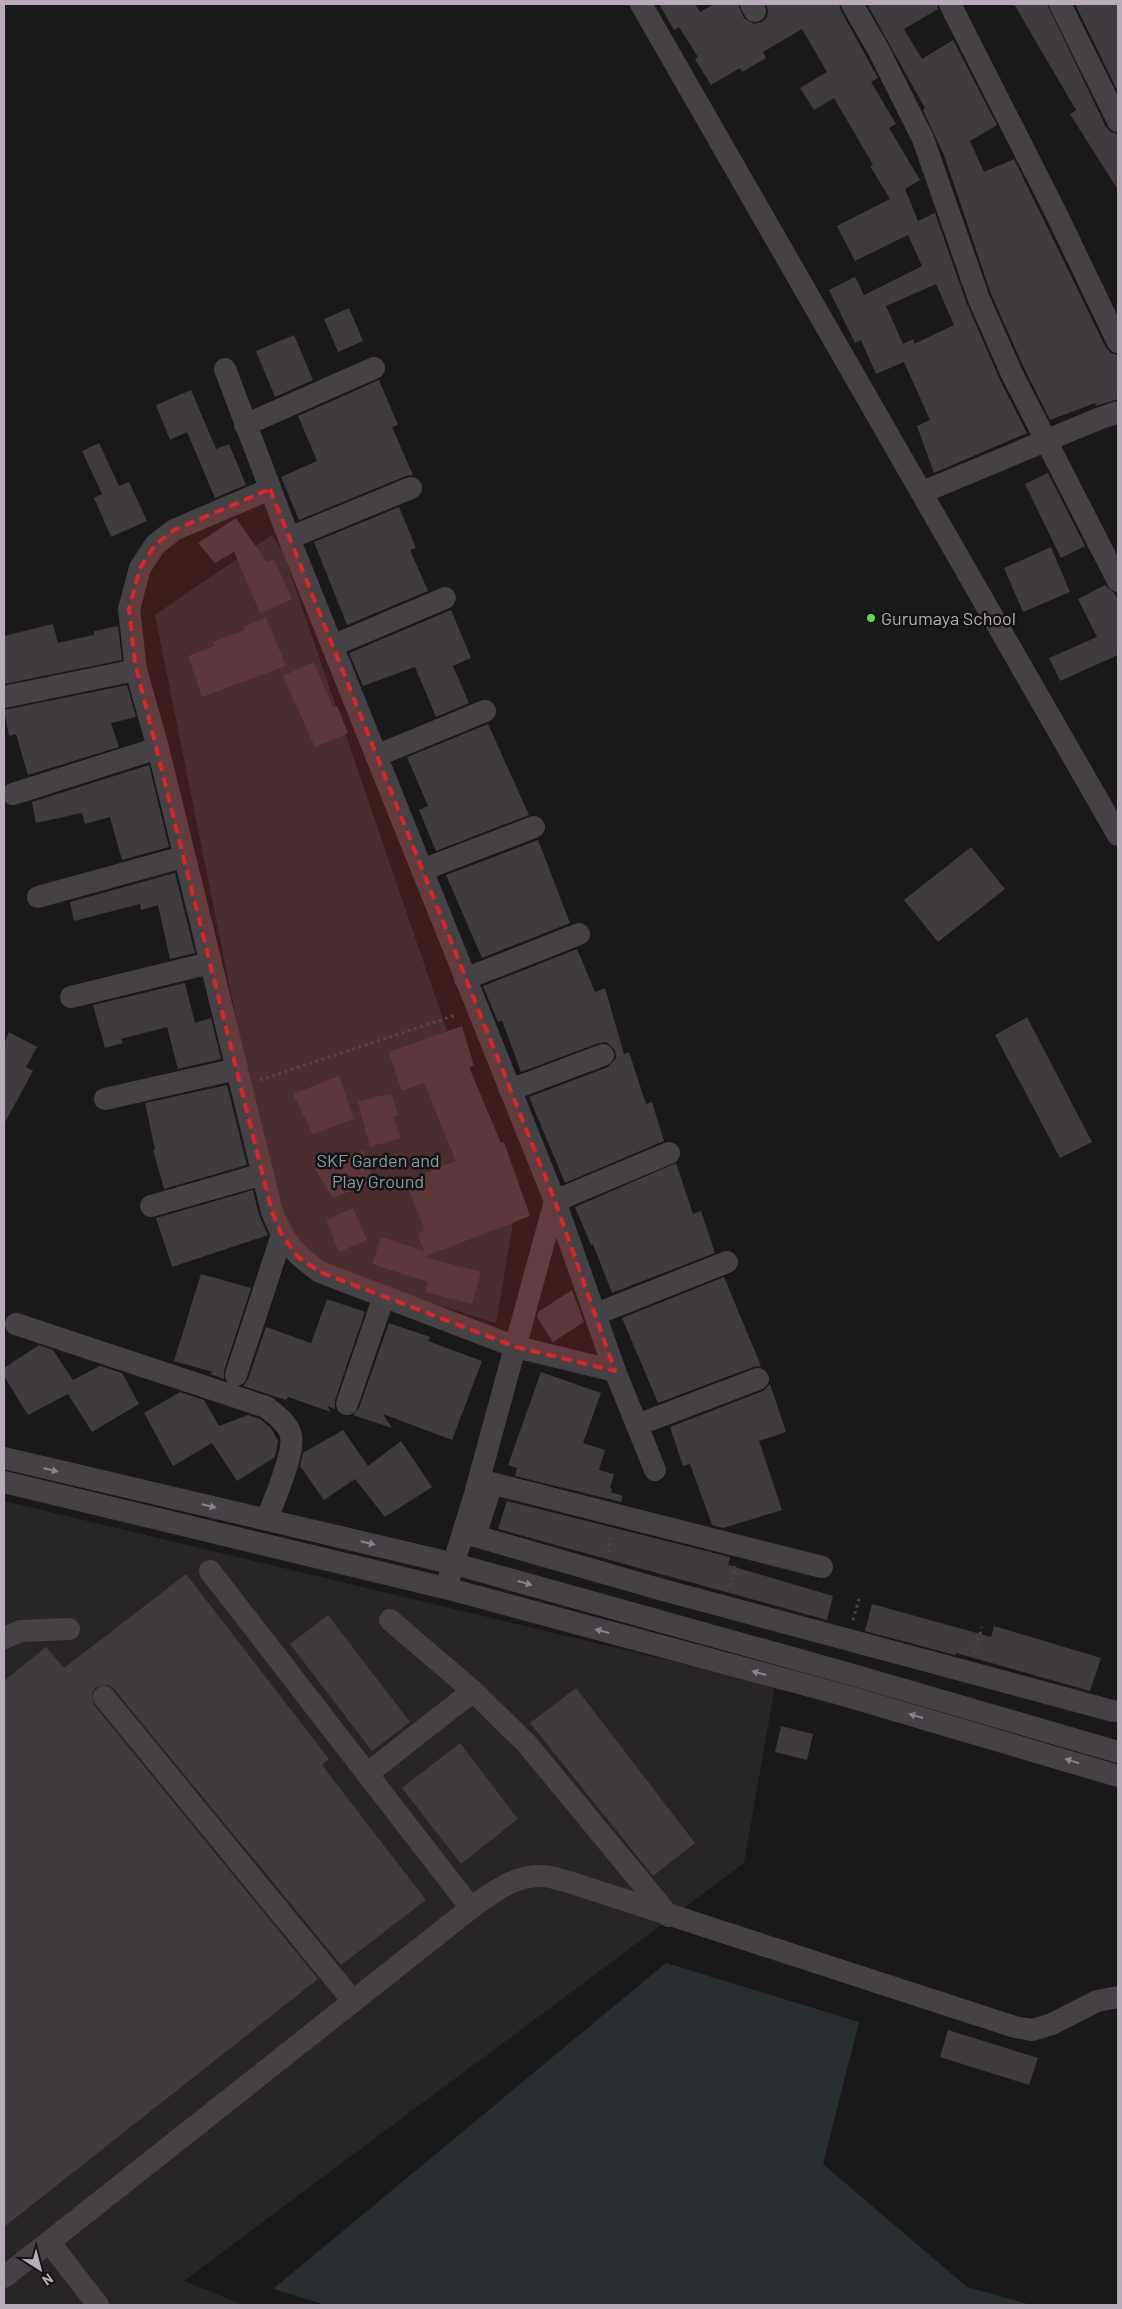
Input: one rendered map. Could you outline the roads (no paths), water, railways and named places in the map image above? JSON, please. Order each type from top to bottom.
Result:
[{"type":"street","points":[[641,4],[923,492],[1118,835]]},
{"type":"street","points":[[852,4],[878,49],[923,139],[979,299],[1012,374],[1118,581]]},
{"type":"street","points":[[950,4],[1052,204],[1118,342]]},
{"type":"street","points":[[1060,4],[1118,121]]},
{"type":"street","points":[[245,425],[374,368]]},
{"type":"street","points":[[225,369],[289,538],[555,1201],[615,1371],[654,1470]]},
{"type":"street","points":[[923,492],[1098,418],[1118,412]]},
{"type":"street","points":[[289,538],[410,488]]},
{"type":"street","points":[[270,489],[174,530],[155,545],[140,568],[129,608],[136,670],[158,748],[272,1212],[282,1235],[298,1257],[320,1272],[516,1347],[615,1371]]},
{"type":"street","points":[[332,646],[445,598]]},
{"type":"street","points":[[4,697],[136,670]]},
{"type":"street","points":[[376,756],[485,711]]},
{"type":"street","points":[[13,794],[158,748]]},
{"type":"street","points":[[422,870],[534,827]]},
{"type":"street","points":[[38,897],[183,856]]},
{"type":"street","points":[[465,979],[579,934]]},
{"type":"street","points":[[70,997],[210,963]]},
{"type":"street","points":[[510,1090],[603,1055]]},
{"type":"street","points":[[105,1098],[239,1078]]},
{"type":"street","points":[[555,1201],[669,1153]]},
{"type":"street","points":[[151,1206],[263,1174]]},
{"type":"street","points":[[555,1201],[516,1347],[483,1489],[475,1536],[603,1573],[1112,1711]]},
{"type":"street","points":[[236,1375],[282,1235]]},
{"type":"street","points":[[596,1314],[727,1262]]},
{"type":"street","points":[[347,1404],[384,1296]]},
{"type":"street","points":[[16,1324],[266,1407],[282,1420],[291,1436],[291,1452],[267,1520]]},
{"type":"street","points":[[636,1425],[758,1379]]},
{"type":"street","points":[[4,1458],[455,1564],[850,1674],[1118,1752]]},
{"type":"street","points":[[4,1482],[446,1588],[844,1695],[1118,1776]]},
{"type":"street","points":[[483,1489],[616,1515],[822,1567]]},
{"type":"street","points":[[446,1588],[483,1489]]},
{"type":"street","points":[[210,1571],[471,1908]]},
{"type":"street","points":[[390,1620],[473,1692],[532,1750],[669,1916]]},
{"type":"street","points":[[4,1638],[21,1631],[69,1630]]},
{"type":"street","points":[[367,1774],[473,1692]]},
{"type":"street","points":[[104,1696],[353,2001]]},
{"type":"street","points":[[4,2278],[471,1908],[491,1893],[520,1878],[542,1876],[569,1882],[1015,2027],[1032,2030],[1052,2024],[1097,2001],[1118,1997]]},
{"type":"street","points":[[49,2242],[98,2305]]},
{"type":"place","name":"Gurumaya School","points":[[871,618]]},
{"type":"park label","name":"SKF Garden and Play Ground","points":[[378,1170]]}]
